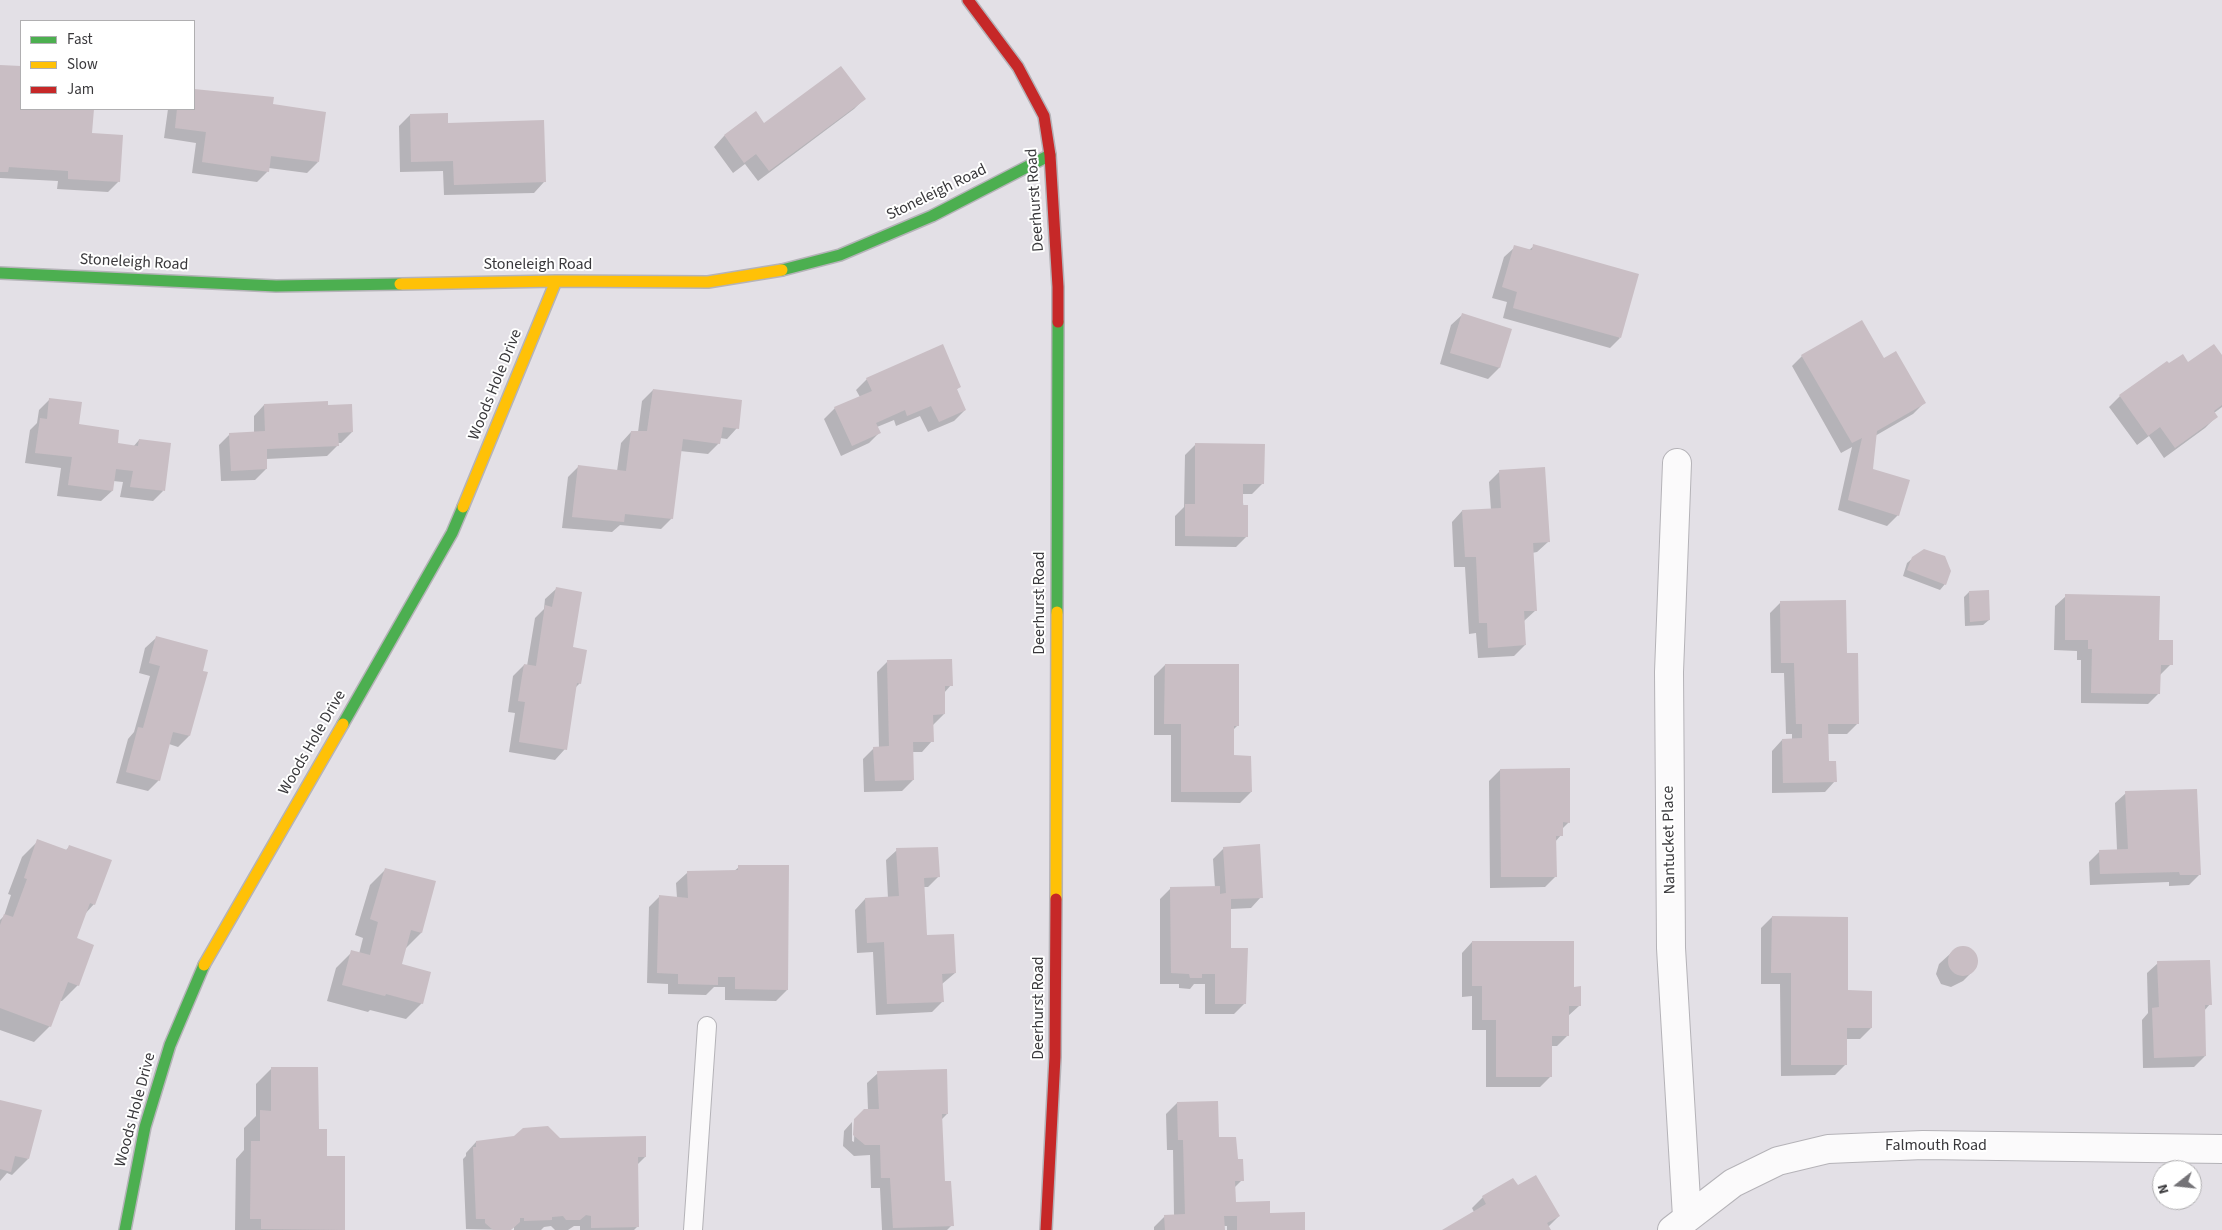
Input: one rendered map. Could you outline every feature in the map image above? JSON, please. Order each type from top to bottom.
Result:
[{"type":"street","name":"Deerhurst Road","points":[[968,0],[1018,67],[1031,91],[1044,116],[1050,155],[1058,287],[1055,1056],[1046,1230]]},
{"type":"street","name":"Stoneleigh Road","points":[[0,273],[276,286],[556,281],[708,282],[768,274],[848,252],[932,216],[1050,155]]},
{"type":"street","name":"Woods Hole Drive","points":[[125,1230],[145,1127],[170,1045],[198,975],[452,533],[556,281]]},
{"type":"street","name":"Nantucket Place","points":[[1677,463],[1669,672],[1672,948],[1680,1223]]},
{"type":"street","name":"Falmouth Road","points":[[1680,1223],[1733,1183],[1770,1164],[1828,1148],[1922,1145],[2222,1149]]},
{"type":"lane","points":[[693,1230],[707,1026]]},
{"type":"building","points":[[0,65],[20,66],[20,110],[94,110],[92,133],[123,135],[120,182],[68,179],[68,171],[9,167],[8,172],[0,172]]},
{"type":"building","points":[[841,66],[866,99],[769,171],[756,154],[744,163],[724,135],[756,111],[764,123]]},
{"type":"building","points":[[195,89],[274,97],[273,104],[326,112],[319,162],[271,156],[269,172],[202,162],[206,132],[175,128],[177,110],[195,110]]},
{"type":"building","points":[[448,113],[448,123],[544,120],[546,182],[454,185],[453,161],[411,162],[410,114]]},
{"type":"building","points":[[1533,244],[1639,274],[1621,338],[1513,308],[1517,292],[1502,287],[1514,245],[1532,250]]},
{"type":"building","points":[[1462,313],[1512,329],[1500,368],[1450,353]]},
{"type":"building","points":[[1862,320],[1884,358],[1896,351],[1926,403],[1877,431],[1873,469],[1910,480],[1899,516],[1848,500],[1862,438],[1852,443],[1801,355]]},
{"type":"building","points":[[943,344],[961,387],[957,389],[966,410],[939,422],[931,406],[907,416],[905,410],[876,423],[881,433],[852,446],[834,407],[872,391],[866,378]]},
{"type":"building","points":[[2214,344],[2222,355],[2222,405],[2214,411],[2218,417],[2175,448],[2160,427],[2148,436],[2119,395],[2167,361],[2169,363],[2183,354],[2188,362]]},
{"type":"building","points":[[653,389],[742,400],[739,429],[723,427],[720,444],[683,439],[673,519],[625,514],[624,522],[572,517],[578,465],[626,471],[631,431],[647,431]]},
{"type":"building","points":[[49,398],[82,402],[79,424],[119,430],[118,443],[138,446],[139,439],[171,443],[165,491],[130,487],[133,471],[116,469],[113,491],[68,485],[72,457],[35,453],[40,418],[47,419]]},
{"type":"building","points":[[328,401],[328,405],[352,404],[353,432],[338,433],[339,446],[267,449],[267,469],[231,471],[229,433],[265,431],[264,404]]},
{"type":"building","points":[[1195,443],[1265,444],[1264,484],[1243,484],[1243,505],[1248,505],[1248,537],[1185,536],[1185,504],[1195,504]]},
{"type":"building","points":[[1545,467],[1550,542],[1533,543],[1537,611],[1524,611],[1526,645],[1488,648],[1487,623],[1479,623],[1476,557],[1465,557],[1462,510],[1501,508],[1499,470]]},
{"type":"building","points":[[1924,549],[1945,556],[1951,571],[1946,585],[1907,570],[1912,557]]},
{"type":"building","points":[[556,587],[582,592],[573,647],[587,650],[581,684],[577,683],[567,750],[519,742],[525,702],[518,701],[524,664],[536,666],[545,605],[552,607]]},
{"type":"building","points":[[1989,590],[1990,620],[1970,622],[1969,591]]},
{"type":"building","points":[[2065,594],[2160,596],[2159,640],[2173,640],[2173,665],[2161,665],[2160,694],[2091,693],[2092,649],[2088,649],[2088,640],[2065,640]]},
{"type":"building","points":[[1846,600],[1847,653],[1858,653],[1859,724],[1828,724],[1829,761],[1836,761],[1837,782],[1783,783],[1782,739],[1802,738],[1802,724],[1796,724],[1794,663],[1781,663],[1780,601]]},
{"type":"building","points":[[156,636],[208,650],[203,671],[208,672],[190,736],[173,732],[160,781],[126,772],[138,727],[143,728],[160,666],[149,663]]},
{"type":"building","points":[[952,659],[953,686],[945,686],[945,714],[933,715],[934,742],[913,742],[914,780],[875,781],[873,747],[889,746],[887,660]]},
{"type":"building","points":[[1165,664],[1239,664],[1239,726],[1234,726],[1234,755],[1251,756],[1252,792],[1181,792],[1181,724],[1164,724]]},
{"type":"building","points":[[1570,768],[1570,823],[1563,822],[1563,836],[1556,836],[1557,877],[1501,877],[1500,769]]},
{"type":"building","points":[[2197,789],[2201,875],[2180,875],[2179,872],[2100,874],[2099,850],[2128,849],[2125,791]]},
{"type":"building","points":[[37,839],[67,850],[69,845],[112,860],[95,905],[90,903],[77,938],[94,945],[79,986],[68,982],[51,1027],[0,1008],[0,925],[4,914],[13,917],[27,879],[24,878]]},
{"type":"building","points":[[1260,844],[1263,898],[1231,899],[1231,948],[1248,948],[1246,1004],[1215,1004],[1215,974],[1202,974],[1202,978],[1190,978],[1189,974],[1171,973],[1170,887],[1220,886],[1220,894],[1226,893],[1223,847]]},
{"type":"building","points":[[938,847],[940,877],[924,878],[927,935],[954,934],[956,973],[942,974],[944,1002],[887,1004],[884,942],[867,943],[865,898],[899,896],[896,848]]},
{"type":"building","points":[[738,865],[789,865],[788,990],[735,989],[735,977],[718,977],[718,985],[678,984],[678,974],[657,973],[659,895],[688,898],[687,871],[738,870]]},
{"type":"building","points":[[385,868],[436,881],[422,933],[411,930],[402,964],[431,972],[423,1004],[342,985],[351,950],[370,955],[378,922],[370,919]]},
{"type":"building","points":[[1772,916],[1848,917],[1848,990],[1872,991],[1872,1028],[1847,1028],[1847,1065],[1791,1065],[1791,973],[1771,973]]},
{"type":"building","points":[[1472,941],[1574,941],[1574,987],[1581,986],[1581,1006],[1569,1006],[1569,1036],[1552,1036],[1552,1077],[1496,1077],[1496,1020],[1482,1020],[1482,986],[1472,986]]},
{"type":"building","points":[[1963,946],[1974,950],[1978,961],[1974,972],[1963,976],[1952,972],[1948,961],[1952,950]]},
{"type":"building","points":[[2210,960],[2212,1005],[2205,1005],[2206,1056],[2154,1058],[2152,1008],[2159,1007],[2157,961]]},
{"type":"building","points":[[271,1067],[318,1067],[319,1129],[327,1129],[327,1156],[345,1156],[345,1230],[261,1229],[261,1219],[250,1219],[251,1141],[260,1141],[260,1110],[271,1111]]},
{"type":"building","points":[[947,1069],[948,1114],[942,1114],[945,1181],[951,1181],[954,1226],[893,1228],[890,1178],[881,1178],[880,1145],[865,1145],[853,1135],[854,1119],[864,1109],[879,1109],[877,1071]]},
{"type":"building","points":[[0,1100],[42,1110],[29,1159],[15,1156],[11,1172],[0,1169]]},
{"type":"building","points":[[1218,1101],[1219,1137],[1236,1137],[1238,1159],[1243,1159],[1244,1181],[1235,1181],[1236,1202],[1270,1201],[1270,1213],[1305,1212],[1305,1230],[1237,1230],[1237,1216],[1224,1216],[1225,1230],[1165,1230],[1164,1215],[1185,1214],[1183,1140],[1178,1140],[1177,1102]]},
{"type":"building","points":[[548,1126],[560,1138],[646,1136],[646,1157],[638,1157],[639,1227],[591,1228],[591,1216],[586,1215],[580,1220],[566,1220],[563,1216],[552,1217],[552,1220],[524,1221],[524,1218],[520,1218],[520,1222],[511,1230],[493,1230],[485,1223],[485,1219],[476,1219],[473,1147],[476,1147],[476,1141],[514,1136],[523,1128]]},
{"type":"building","points":[[1536,1175],[1560,1216],[1547,1223],[1551,1230],[1442,1230],[1486,1204],[1482,1196],[1513,1178],[1518,1185]]},
{"type":"traffic: fast","points":[[782,270],[840,255],[932,216],[1050,155]]},
{"type":"traffic: fast","points":[[0,273],[276,286],[400,284]]},
{"type":"traffic: fast","points":[[1057,612],[1058,322]]},
{"type":"traffic: fast","points":[[343,724],[452,533],[463,507]]},
{"type":"traffic: fast","points":[[125,1230],[145,1127],[170,1045],[204,965]]},
{"type":"traffic: slow","points":[[400,284],[556,281],[708,282],[782,270]]},
{"type":"traffic: slow","points":[[463,507],[556,281]]},
{"type":"traffic: slow","points":[[1056,899],[1057,612]]},
{"type":"traffic: slow","points":[[204,965],[343,724]]},
{"type":"traffic: jam","points":[[968,0],[1018,67],[1044,116],[1050,155],[1058,287],[1058,322]]},
{"type":"traffic: jam","points":[[1046,1230],[1055,1057],[1056,899]]}]
